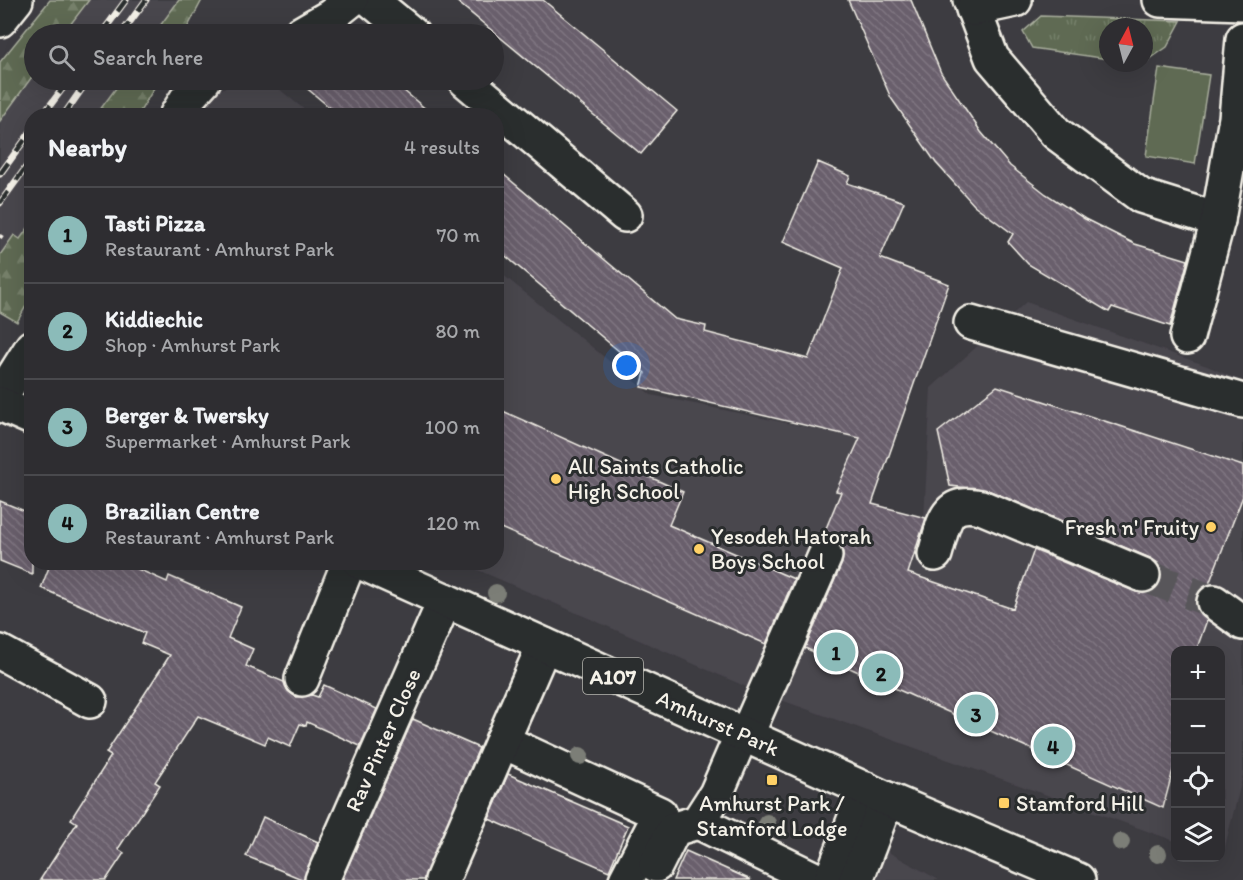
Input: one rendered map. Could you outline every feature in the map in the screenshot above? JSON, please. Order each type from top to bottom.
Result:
[{"type":"street","points":[[0,20],[16,0]]},
{"type":"street","points":[[317,24],[351,0]]},
{"type":"street","points":[[371,0],[400,24]]},
{"type":"street","points":[[1015,0],[972,5],[992,58],[1056,133],[1142,196],[1218,220]]},
{"type":"street","points":[[1160,0],[1243,3]]},
{"type":"street","points":[[1187,337],[1218,220],[1236,118],[1243,39]]},
{"type":"street","points":[[181,108],[195,90]]},
{"type":"street","points":[[477,90],[498,108]]},
{"type":"street","points":[[504,113],[625,215]]},
{"type":"street","points":[[971,322],[1243,401]]},
{"type":"street","points":[[0,398],[24,360]]},
{"type":"street","points":[[0,404],[24,414]]},
{"type":"street","points":[[935,554],[950,511],[957,505],[966,504],[981,507],[1143,575]]},
{"type":"street","points":[[649,880],[674,829],[698,822],[716,794],[825,556]]},
{"type":"street","points":[[302,679],[346,570]]},
{"type":"street","name":"Amhurst Park","points":[[378,570],[877,794],[1078,880]]},
{"type":"street","name":"Rav Pinter Close","points":[[322,880],[445,600]]},
{"type":"street","points":[[1214,602],[1243,623]]},
{"type":"street","points":[[442,880],[544,645]]},
{"type":"street","points":[[0,652],[90,701]]},
{"type":"street","points":[[502,741],[660,814],[626,880]]},
{"type":"street","points":[[831,880],[877,794]]},
{"type":"street","points":[[856,880],[877,794]]},
{"type":"street","points":[[698,822],[817,880]]},
{"type":"shaded area","points":[[89,0],[179,0],[161,24],[71,24]]},
{"type":"shaded area","points":[[24,88],[24,90],[115,90],[101,108],[24,108],[24,234],[20,239],[13,235],[0,255],[0,121]]},
{"type":"shaded area","points":[[220,90],[280,90],[302,108],[201,108]]},
{"type":"shaded area","points":[[504,276],[651,395],[860,438],[836,491],[924,518],[931,388],[1026,302],[1207,366],[1243,382],[1243,775],[1225,846],[1225,646],[1171,646],[1171,840],[756,691],[478,570],[504,570]]},
{"type":"shaded area","points":[[861,837],[939,880],[844,880]]},
{"type":"green space","points":[[50,0],[89,0],[71,24],[31,24]]},
{"type":"green space","points":[[179,0],[202,0],[189,24],[161,24]]},
{"type":"green space","points":[[1041,16],[1099,18],[1099,58],[1032,48],[1023,32]]},
{"type":"green space","points":[[1153,20],[1181,21],[1167,47],[1153,57]]},
{"type":"green space","points":[[24,32],[24,88],[0,121],[0,62]]},
{"type":"green space","points":[[1159,68],[1209,75],[1195,164],[1146,156]]},
{"type":"green space","points":[[115,90],[153,90],[142,108],[101,108]]},
{"type":"green space","points":[[24,234],[24,310],[17,322],[0,312],[0,255],[14,235],[20,239]]},
{"type":"building","points":[[455,0],[543,0],[677,111],[641,154],[504,41],[504,24],[484,24]]},
{"type":"building","points":[[848,0],[911,0],[941,73],[981,132],[1010,166],[1046,194],[1085,219],[1135,244],[1188,260],[1170,326],[1112,307],[1109,312],[1028,264],[1008,242],[1013,234],[974,205],[936,163],[891,98]]},
{"type":"building","points":[[309,90],[403,90],[424,108],[330,108]]},
{"type":"building","points":[[818,162],[850,176],[847,183],[904,202],[880,258],[949,284],[872,504],[926,518],[908,573],[1013,609],[1034,550],[1136,592],[1146,593],[1155,590],[1160,583],[1161,572],[1158,563],[1150,558],[988,490],[950,486],[938,432],[997,386],[1243,466],[1243,496],[1209,584],[1199,591],[1195,600],[1197,610],[1207,620],[1198,646],[1171,646],[1171,778],[1163,808],[805,648],[842,563],[843,553],[840,544],[832,539],[822,538],[841,492],[836,491],[860,438],[641,387],[645,373],[504,255],[504,175],[675,319],[706,326],[705,332],[808,359],[843,268],[783,242]]},
{"type":"building","points":[[504,412],[683,492],[669,525],[794,579],[766,644],[504,529]]},
{"type":"building","points":[[0,501],[24,511],[24,570],[32,570],[32,574],[0,561]]},
{"type":"building","points":[[48,570],[140,570],[167,582],[169,576],[241,607],[228,638],[253,649],[246,666],[284,682],[288,691],[296,697],[312,695],[318,697],[324,685],[377,709],[360,746],[307,722],[306,726],[300,724],[290,747],[268,737],[265,744],[198,716],[155,782],[160,785],[118,849],[124,853],[106,880],[40,880],[77,823],[71,819],[111,756],[106,753],[170,655],[141,643],[145,633],[41,588]]},
{"type":"building","points":[[413,719],[479,748],[424,880],[342,880]]},
{"type":"building","points":[[508,774],[628,826],[609,871],[489,819]]},
{"type":"building","points":[[263,817],[318,842],[304,880],[246,856]]},
{"type":"building","points":[[686,851],[751,880],[673,880]]},
{"type":"tunnel","points":[[1143,575],[1214,602]]},
{"type":"railway","points":[[108,24],[126,0]]},
{"type":"railway","points":[[128,24],[146,0]]},
{"type":"railway","points":[[48,108],[62,90]]},
{"type":"railway","points":[[69,108],[81,90]]},
{"type":"railway","points":[[0,174],[24,141]]},
{"type":"railway","points":[[0,203],[24,170]]},
{"type":"place","name":"All Saints Catholic High School","points":[[556,479]]},
{"type":"place","name":"Fresh n' Fruity","points":[[1211,527]]},
{"type":"place","name":"Yesodeh Hatorah Boys School","points":[[699,549]]},
{"type":"place","name":"Tasti Pizza","points":[[836,652]]},
{"type":"place","name":"Kiddiechic","points":[[881,673]]},
{"type":"place","name":"Berger & Twersky","points":[[976,714]]},
{"type":"place","name":"Brazilian Centre","points":[[1053,746]]},
{"type":"place","name":"Amhurst Park / Stamford Lodge","points":[[772,780]]},
{"type":"place","name":"Stamford Hill","points":[[1004,803]]}]
